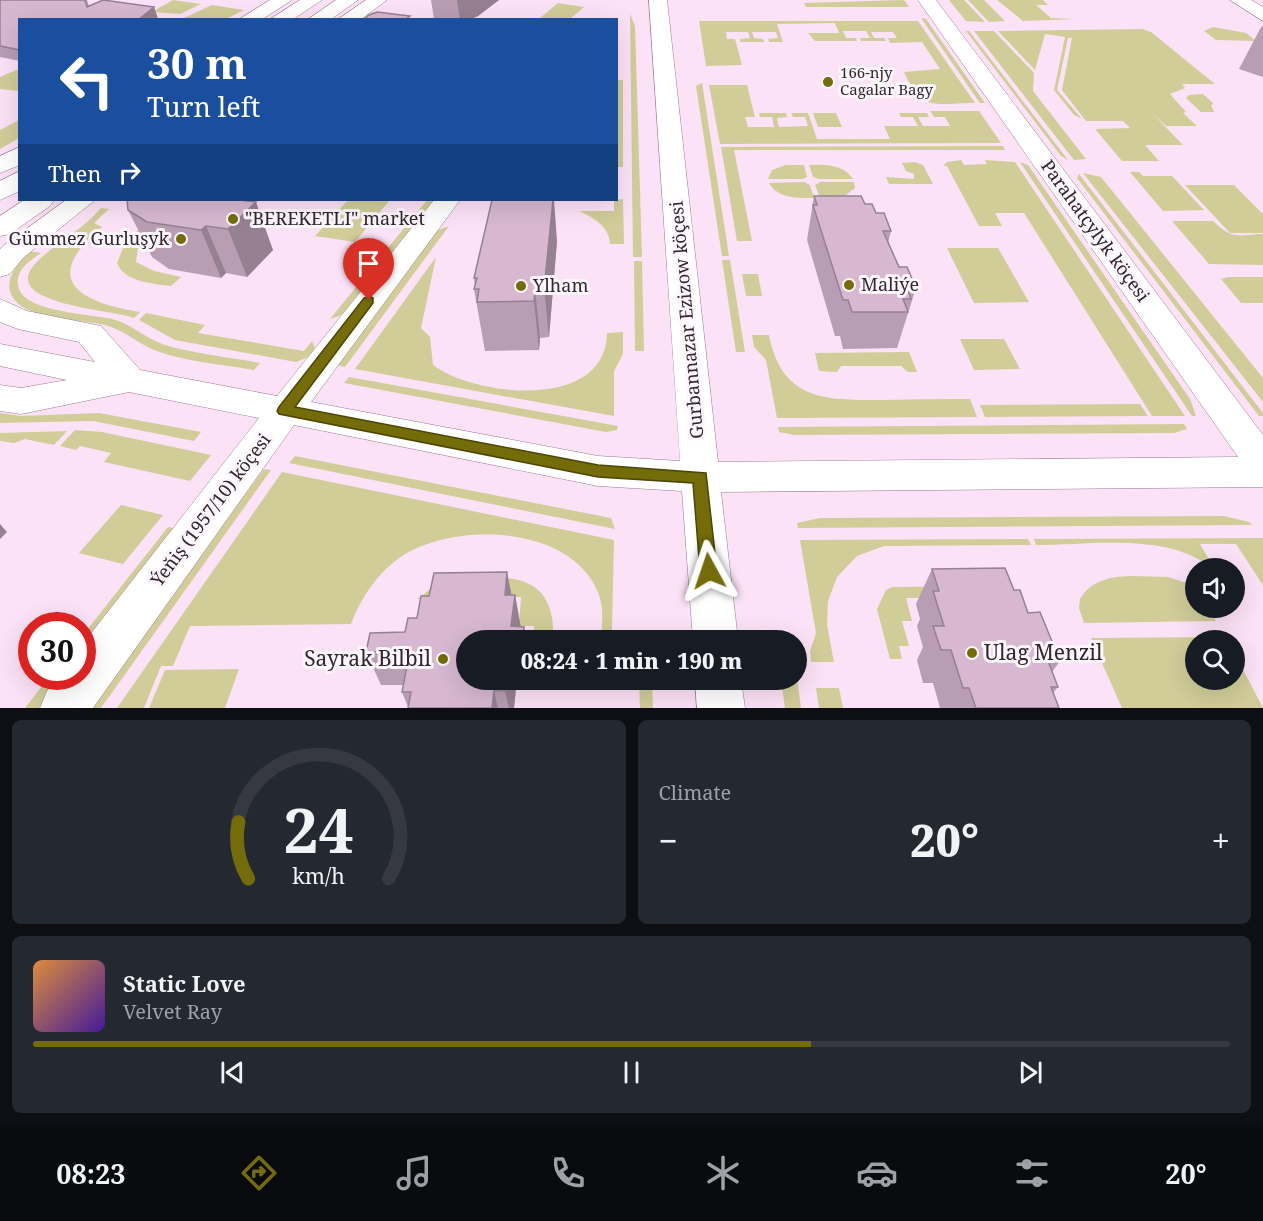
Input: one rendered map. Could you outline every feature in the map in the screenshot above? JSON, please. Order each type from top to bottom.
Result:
[{"type":"street","points":[[253,0],[279,8]]},
{"type":"street","points":[[252,18],[279,8],[313,0]]},
{"type":"street","points":[[319,18],[350,0]]},
{"type":"street","points":[[349,18],[378,0]]},
{"type":"street","name":"Gurbannazar Ezizow köçesi","points":[[658,0],[714,630]]},
{"type":"street","name":"Parahatçylyk köçesi","points":[[927,0],[1263,463]]},
{"type":"street","points":[[1239,0],[1263,15]]},
{"type":"street","points":[[0,166],[18,155]]},
{"type":"street","points":[[0,192],[18,180]]},
{"type":"street","points":[[0,228],[40,201]]},
{"type":"street","points":[[0,268],[13,252],[81,201]]},
{"type":"street","name":"Ýeňiş (1957/10) köçesi","points":[[64,708],[285,411],[446,201]]},
{"type":"street","points":[[0,309],[18,319],[90,334],[129,380]]},
{"type":"street","points":[[0,355],[598,471],[700,477],[1263,472]]},
{"type":"street","points":[[0,398],[21,400],[129,380]]},
{"type":"street","points":[[719,690],[721,708]]},
{"type":"shaded area","points":[[173,0],[201,4],[180,14],[152,12]]},
{"type":"shaded area","points":[[904,0],[909,7],[806,7],[804,3]]},
{"type":"shaded area","points":[[949,0],[964,0],[985,22],[966,21]]},
{"type":"shaded area","points":[[968,0],[984,0],[1005,21],[989,22]]},
{"type":"shaded area","points":[[997,0],[1043,0],[1048,5],[1036,5],[1051,18],[1076,19],[1023,21]]},
{"type":"shaded area","points":[[558,3],[584,7],[571,18],[540,18]]},
{"type":"shaded area","points":[[212,5],[244,10],[228,18],[184,18]]},
{"type":"shaded area","points":[[630,14],[635,26],[642,257],[633,257]]},
{"type":"shaded area","points":[[921,18],[926,19],[985,103],[980,103]]},
{"type":"shaded area","points":[[699,21],[918,21],[975,103],[932,103],[917,94],[904,72],[940,69],[922,42],[890,43],[888,38],[897,38],[893,32],[871,32],[874,38],[884,38],[886,41],[861,41],[860,38],[870,38],[866,31],[843,31],[846,38],[856,38],[857,41],[815,41],[808,33],[839,33],[835,23],[777,24],[783,42],[769,42],[768,39],[778,38],[776,32],[752,32],[754,38],[763,39],[764,42],[740,42],[740,39],[750,38],[748,32],[726,32],[727,39],[735,39],[742,65],[706,66]]},
{"type":"shaded area","points":[[1213,27],[1246,33],[1256,41],[1216,40],[1204,31]]},
{"type":"shaded area","points":[[1142,29],[1151,32],[1215,84],[1182,84],[1185,88],[1170,94],[1186,112],[1183,113],[1197,126],[1166,126],[1152,113],[1183,145],[1145,145],[1159,161],[1122,161],[1095,129],[1130,128],[1123,121],[1086,121],[1062,90],[1072,38],[1068,38],[1057,90],[1082,119],[1074,115],[1054,90],[1065,37],[1045,34],[1035,70],[998,31]]},
{"type":"shaded area","points":[[966,31],[969,31],[1068,160],[1061,156]]},
{"type":"shaded area","points":[[974,31],[994,31],[1034,73],[1033,91],[1086,159],[1074,160]]},
{"type":"shaded area","points":[[18,70],[18,91],[0,89],[0,77]]},
{"type":"shaded area","points":[[618,80],[623,80],[623,167],[618,167]]},
{"type":"shaded area","points":[[702,83],[729,256],[722,256],[696,86]]},
{"type":"shaded area","points":[[709,85],[747,85],[755,117],[745,117],[748,127],[774,127],[772,117],[760,117],[759,113],[786,113],[787,117],[777,118],[779,127],[808,126],[805,117],[793,117],[791,113],[808,113],[817,139],[890,139],[884,126],[918,126],[913,117],[901,117],[899,113],[927,113],[929,117],[918,117],[923,126],[950,126],[945,117],[934,117],[930,111],[979,111],[1001,143],[720,144]]},
{"type":"shaded area","points":[[1203,94],[1214,104],[1211,105],[1214,112],[1201,112],[1186,98],[1189,95]]},
{"type":"shaded area","points":[[813,113],[836,113],[842,127],[818,127]]},
{"type":"shaded area","points":[[18,121],[18,139],[0,149],[0,130]]},
{"type":"shaded area","points":[[1003,146],[1005,150],[734,150],[752,241],[737,241],[721,147]]},
{"type":"shaded area","points":[[961,160],[964,165],[987,164],[985,160],[1015,162],[1185,416],[1152,416],[1024,213],[995,213],[1002,226],[979,226],[947,166],[943,166],[947,162]]},
{"type":"shaded area","points":[[915,162],[923,165],[933,184],[889,184],[886,177],[914,179],[914,174],[906,171],[902,163]]},
{"type":"shaded area","points":[[1020,162],[1028,165],[1190,399],[1196,416],[1192,416]]},
{"type":"shaded area","points":[[786,165],[804,165],[807,177],[768,179],[772,170]]},
{"type":"shaded area","points":[[809,165],[839,168],[853,179],[819,179],[813,177]]},
{"type":"shaded area","points":[[1130,172],[1139,172],[1143,176],[1172,176],[1204,210],[1163,211]]},
{"type":"shaded area","points":[[1083,173],[1101,177],[1263,378],[1263,402]]},
{"type":"shaded area","points":[[1079,174],[1263,413],[1263,416],[1259,416],[1077,178]]},
{"type":"shaded area","points":[[804,182],[810,185],[814,198],[783,195],[769,183]]},
{"type":"shaded area","points":[[820,182],[854,182],[855,188],[846,195],[820,198],[815,185]]},
{"type":"shaded area","points":[[1185,185],[1234,185],[1263,214],[1263,233],[1230,233]]},
{"type":"shaded area","points":[[623,199],[624,244],[610,244],[604,227],[579,211],[614,211],[614,201]]},
{"type":"shaded area","points":[[347,201],[389,201],[355,242],[315,236]]},
{"type":"shaded area","points":[[426,201],[434,201],[342,315],[330,319]]},
{"type":"shaded area","points":[[101,208],[109,209],[94,223],[102,227],[83,245],[73,261],[70,275],[74,286],[85,295],[118,308],[140,312],[134,318],[65,304],[46,297],[33,289],[28,278],[34,265],[42,257],[85,224]]},
{"type":"shaded area","points":[[1172,221],[1213,221],[1220,228],[1232,234],[1263,234],[1263,265],[1209,264]]},
{"type":"shaded area","points":[[146,223],[149,234],[138,247],[136,262],[154,271],[181,277],[171,286],[148,283],[133,278],[126,274],[117,263],[126,241]]},
{"type":"shaded area","points":[[449,226],[345,367],[337,365],[438,230]]},
{"type":"shaded area","points":[[947,248],[998,248],[1029,302],[974,303]]},
{"type":"shaded area","points":[[29,251],[41,253],[23,268],[18,277],[18,283],[24,297],[34,303],[61,311],[119,321],[158,342],[176,348],[260,363],[254,370],[178,357],[154,350],[105,325],[56,318],[31,311],[14,299],[9,286],[12,273]]},
{"type":"shaded area","points":[[436,257],[421,328],[430,337],[433,365],[453,376],[507,390],[536,390],[563,386],[585,375],[601,358],[607,333],[623,332],[623,354],[614,371],[614,416],[355,369]]},
{"type":"shaded area","points":[[722,260],[730,260],[745,352],[736,352]]},
{"type":"shaded area","points":[[634,261],[642,261],[644,351],[635,351]]},
{"type":"shaded area","points":[[742,274],[758,274],[762,296],[746,296]]},
{"type":"shaded area","points":[[1263,277],[1263,303],[1241,303],[1221,279]]},
{"type":"shaded area","points":[[146,313],[205,325],[198,333],[304,351],[312,341],[315,348],[308,357],[296,362],[175,340],[139,320]]},
{"type":"shaded area","points":[[752,335],[769,335],[775,357],[785,374],[797,385],[811,393],[846,399],[970,399],[977,417],[777,418],[766,360],[754,347]]},
{"type":"shaded area","points":[[960,339],[1004,339],[1020,369],[974,370]]},
{"type":"shaded area","points":[[909,352],[917,372],[908,372],[901,366],[841,366],[837,372],[819,371],[815,353]]},
{"type":"shaded area","points":[[349,377],[618,426],[617,430],[606,432],[344,383]]},
{"type":"shaded area","points":[[1140,404],[1148,416],[985,417],[980,405]]},
{"type":"shaded area","points":[[0,413],[21,416],[99,413],[201,432],[194,441],[93,421],[0,423]]},
{"type":"shaded area","points":[[1184,424],[1187,429],[1174,433],[794,435],[779,432],[778,427]]},
{"type":"shaded area","points":[[75,430],[102,432],[211,455],[190,481],[104,462],[111,453],[80,446],[76,450],[60,446]]},
{"type":"shaded area","points":[[67,431],[54,445],[25,439],[14,443],[0,441],[0,433]]},
{"type":"shaded area","points":[[295,456],[611,518],[615,529],[289,463]]},
{"type":"shaded area","points":[[264,469],[271,470],[101,708],[87,708]]},
{"type":"shaded area","points":[[282,472],[614,540],[612,630],[602,630],[599,595],[586,572],[565,554],[540,543],[511,536],[452,537],[425,545],[393,562],[371,586],[351,624],[190,626],[173,666],[161,666],[144,708],[117,708]]},
{"type":"shaded area","points":[[121,505],[163,515],[123,564],[79,553]]},
{"type":"shaded area","points":[[1224,516],[1249,522],[1252,525],[798,528],[797,523],[820,518]]},
{"type":"shaded area","points":[[168,527],[178,529],[96,636],[96,618]]},
{"type":"shaded area","points":[[1263,538],[1263,585],[1236,544],[1200,544],[1208,558],[1196,558],[1173,549],[1151,545],[1104,543],[1036,545],[1034,539]]},
{"type":"shaded area","points":[[1028,539],[1031,545],[884,546],[857,556],[837,577],[828,601],[827,625],[834,662],[811,662],[810,651],[816,633],[800,540]]},
{"type":"shaded area","points":[[1132,576],[1168,577],[1185,582],[1185,618],[1214,618],[1216,621],[1084,623],[1079,608],[1080,599],[1088,589],[1108,579]]},
{"type":"shaded area","points":[[504,578],[528,584],[537,589],[549,606],[553,630],[534,630],[534,626],[519,626],[521,597],[417,599],[437,584]]},
{"type":"shaded area","points":[[983,586],[1012,597],[906,598],[912,621],[902,621],[909,646],[899,646],[902,659],[890,659],[877,609],[886,590],[892,587]]},
{"type":"shaded area","points":[[1185,637],[1185,690],[1245,690],[1245,673],[1263,708],[1122,708],[1091,638]]},
{"type":"shaded area","points":[[239,669],[225,708],[149,708],[165,670]]},
{"type":"shaded area","points":[[816,688],[839,688],[843,708],[819,708]]},
{"type":"shaded area","points":[[39,690],[54,690],[40,708],[25,708]]},
{"type":"shaded area","points":[[639,690],[652,690],[653,708],[640,708]]},
{"type":"shaded area","points":[[782,690],[799,690],[801,708],[785,708]]},
{"type":"building","points":[[0,0],[85,0],[87,7],[103,0],[154,7],[140,18],[18,18],[18,50],[0,46]]},
{"type":"building","points":[[377,12],[410,16],[408,18],[365,18]]},
{"type":"building","points":[[814,196],[861,196],[865,204],[872,204],[876,213],[884,213],[891,231],[883,231],[899,267],[907,267],[916,288],[907,288],[911,299],[903,299],[908,312],[852,312],[848,300],[843,300],[813,205],[817,205]]},
{"type":"building","points":[[127,201],[256,202],[228,229],[206,226],[201,230],[147,222],[128,210]]},
{"type":"building","points":[[492,201],[553,201],[544,289],[535,289],[534,301],[477,302],[479,289],[474,289],[477,278],[474,278]]},
{"type":"building","points":[[1005,568],[1014,590],[1020,590],[1028,613],[1040,612],[1060,661],[1048,661],[1058,687],[1051,687],[1059,708],[976,708],[969,688],[963,688],[951,650],[941,650],[933,626],[944,626],[933,591],[939,591],[932,569]]},
{"type":"building","points":[[507,572],[505,595],[515,595],[511,626],[524,627],[524,630],[456,630],[456,690],[505,690],[494,691],[492,708],[408,708],[411,692],[402,692],[407,666],[398,667],[401,651],[366,652],[370,633],[405,632],[408,618],[417,618],[421,596],[429,596],[434,573]]},
{"type":"place","name":"166-njy Cagalar Bagy","points":[[828,82]]},
{"type":"place","name":"\"BEREKETLI\" market","points":[[233,219]]},
{"type":"place","name":"Gümmez Gurluşyk","points":[[181,239]]},
{"type":"place","name":"Maliýe","points":[[849,285]]},
{"type":"place","name":"Ylham","points":[[521,286]]},
{"type":"place","name":"Ulag Menzil","points":[[972,653]]},
{"type":"place","name":"Sayrak Bilbil","points":[[443,659]]},
{"type":"route","points":[[369,300],[285,411],[598,471],[700,477],[709,571]]}]
